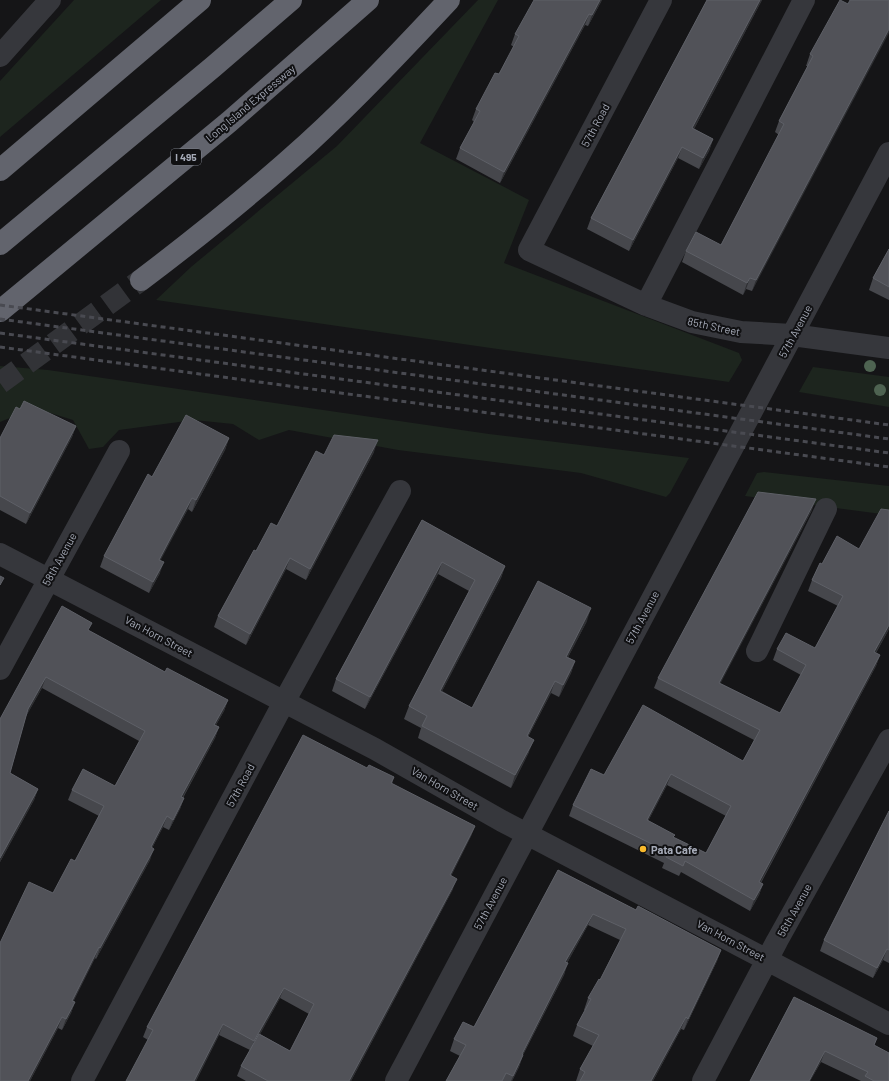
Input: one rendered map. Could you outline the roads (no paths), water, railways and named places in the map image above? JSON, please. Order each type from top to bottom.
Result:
[{"type":"highway","points":[[0,170],[200,0]]},
{"type":"highway","points":[[0,244],[213,67],[291,0]]},
{"type":"highway","name":"Long Island Expressway","points":[[0,311],[229,122],[368,0]]},
{"type":"highway","points":[[141,280],[218,221],[307,144],[349,104],[449,0]]},
{"type":"street","points":[[0,56],[50,0]]},
{"type":"street","name":"57th Road","points":[[529,250],[661,0]]},
{"type":"street","points":[[646,305],[804,0]]},
{"type":"street","name":"57th Avenue","points":[[396,1081],[889,153]]},
{"type":"street","name":"85th Street","points":[[529,250],[646,305],[692,322],[742,332],[792,335],[889,348]]},
{"type":"street","name":"58th Avenue","points":[[0,668],[119,451]]},
{"type":"street","name":"57th Road","points":[[82,1081],[284,702],[400,491]]},
{"type":"street","points":[[757,651],[826,509]]},
{"type":"street","name":"Van Horn Street","points":[[0,554],[375,748],[527,834],[889,1024]]},
{"type":"street","name":"56th Avenue","points":[[703,1081],[767,959],[889,740]]},
{"type":"tunnel","points":[[0,383],[141,280]]},
{"type":"railway","points":[[0,305],[889,425]]},
{"type":"railway","points":[[0,319],[889,439]]},
{"type":"railway","points":[[0,333],[889,453]]},
{"type":"railway","points":[[0,347],[889,467]]},
{"type":"place","name":"Pata Cafe","points":[[643,849]]}]
